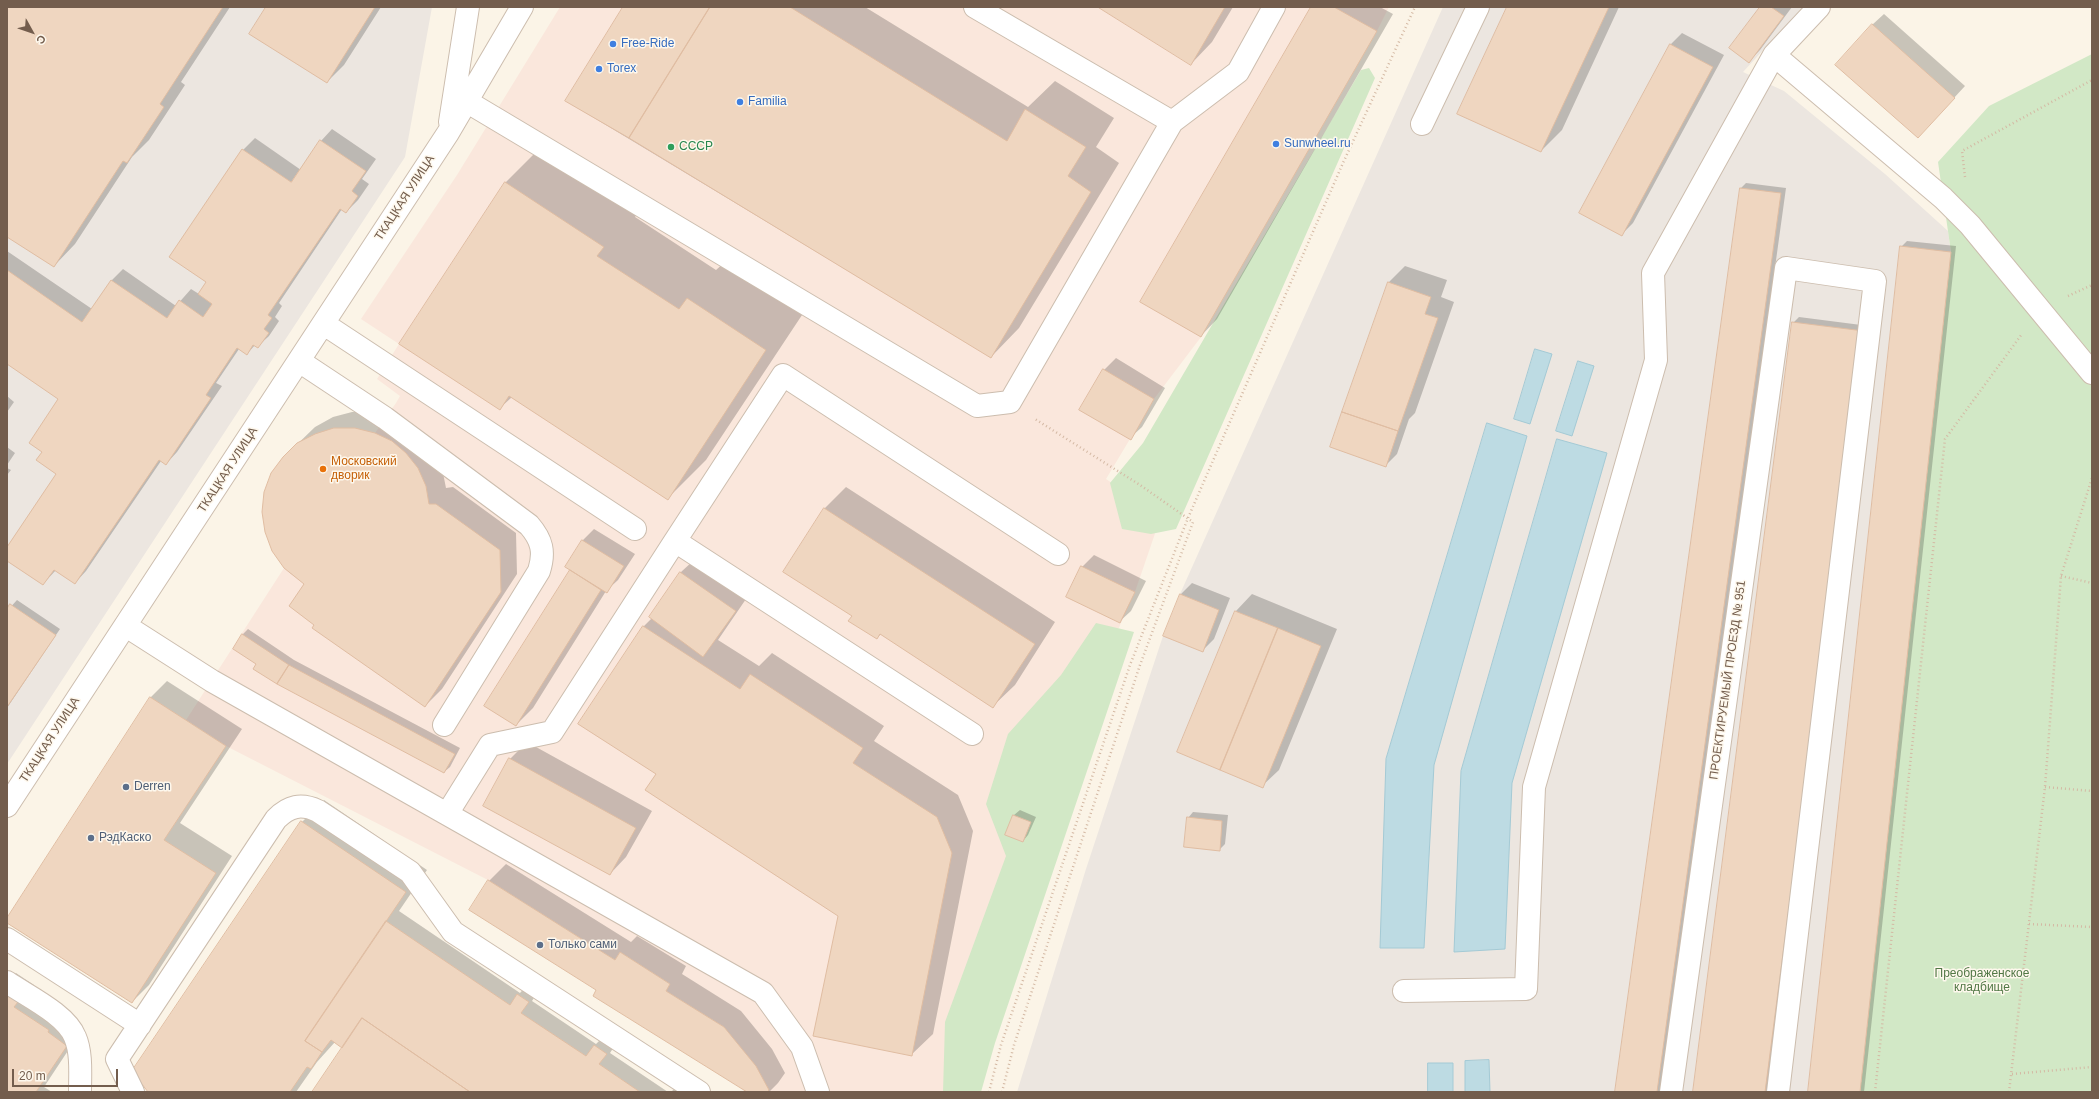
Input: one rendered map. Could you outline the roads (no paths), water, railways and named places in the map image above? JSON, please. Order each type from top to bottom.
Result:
[{"type":"street","name":"ТКАЦКАЯ УЛИЦА","points":[[448,133],[468,7]]},
{"type":"street","name":"ТКАЦКАЯ УЛИЦА","points":[[7,806],[448,133],[522,7]]},
{"type":"street","points":[[975,7],[1172,122]]},
{"type":"street","points":[[466,101],[977,406],[1010,402],[1172,122],[1238,72],[1274,7]]},
{"type":"street","points":[[1422,124],[1478,7]]},
{"type":"street","points":[[1404,991],[1526,989],[1534,787],[1656,360],[1653,273],[1774,55],[1819,7]]},
{"type":"street","points":[[1774,55],[1943,198],[1970,225],[2092,373]]},
{"type":"street","name":"ПРОЕКТИРУЕМЫЙ ПРОЕЗД № 951","points":[[1670,1092],[1786,268],[1875,281],[1778,1092]]},
{"type":"street","points":[[324,324],[635,529]]},
{"type":"street","points":[[299,361],[385,418],[529,525],[538,534],[543,560],[539,571],[444,726]]},
{"type":"street","points":[[447,814],[490,745],[552,732],[783,375],[1058,554]]},
{"type":"street","points":[[675,541],[972,734]]},
{"type":"street","points":[[126,626],[212,681],[763,993],[802,1046],[818,1092]]},
{"type":"street","points":[[133,1092],[117,1059],[276,819],[284,811],[295,806],[307,806],[318,810],[410,872],[453,932],[699,1092]]},
{"type":"street","points":[[7,939],[140,1025]]},
{"type":"street","points":[[7,982],[58,1016],[69,1026],[76,1037],[80,1092]]},
{"type":"water","points":[[1535,349],[1552,354],[1530,424],[1514,419]]},
{"type":"water","points":[[1578,361],[1594,366],[1572,436],[1556,431]]},
{"type":"water","points":[[1487,423],[1527,436],[1434,765],[1424,948],[1380,948],[1386,759]]},
{"type":"water","points":[[1557,439],[1607,453],[1512,783],[1505,949],[1454,952],[1461,771]]},
{"type":"water","points":[[1489,1060],[1490,1092],[1465,1092],[1465,1061]]},
{"type":"water","points":[[1428,1063],[1453,1063],[1453,1092],[1428,1092]]},
{"type":"place","name":"Free-Ride","points":[[613,44]]},
{"type":"place","name":"Torex","points":[[599,69]]},
{"type":"place","name":"Familia","points":[[740,102]]},
{"type":"place","name":"Sunwheel.ru","points":[[1276,144]]},
{"type":"place","name":"СССР","points":[[671,147]]},
{"type":"place","name":"Московский дворик","points":[[323,469]]},
{"type":"place","name":"Derren","points":[[126,787]]},
{"type":"place","name":"РэдКаско","points":[[91,838]]},
{"type":"place","name":"Только сами","points":[[540,945]]},
{"type":"park label","name":"Преображенское кладбище","points":[[1982,981]]}]
